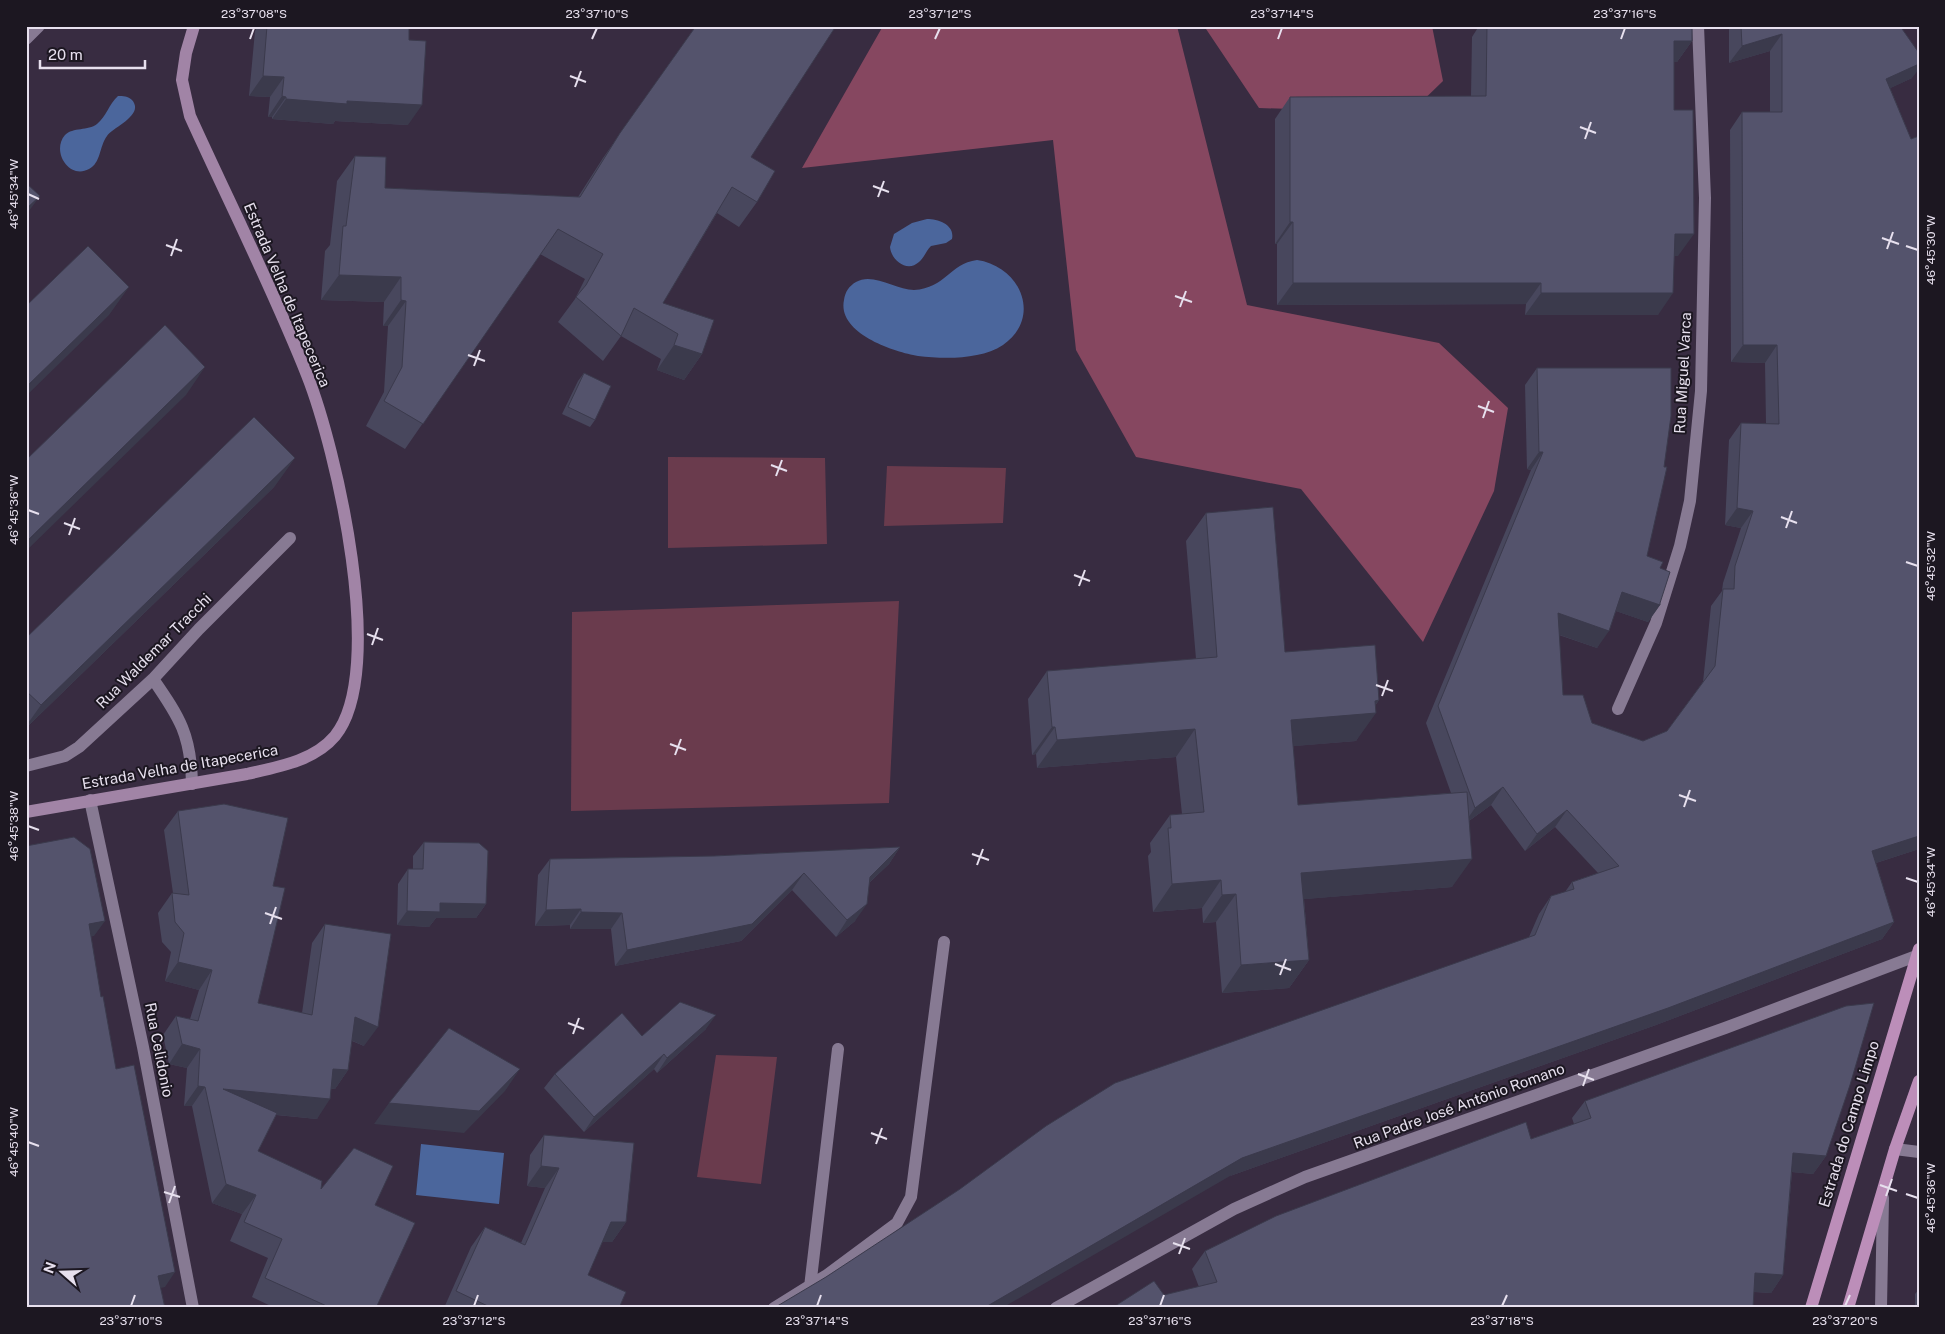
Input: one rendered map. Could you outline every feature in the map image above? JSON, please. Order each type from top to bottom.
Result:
[{"type":"main road","name":"Estrada Velha de Itapecerica","points":[[26,812],[192,784],[282,766],[318,752],[336,735],[346,715],[355,688],[358,610],[339,495],[307,376],[190,116],[182,80],[186,53],[194,26]]},
{"type":"main road","name":"Estrada do Campo Limpo","points":[[1811,1308],[1917,953]]},
{"type":"main road","points":[[1848,1308],[1895,1149],[1919,1081]]},
{"type":"street","points":[[26,39],[39,26]]},
{"type":"street","name":"Rua Miguel Varca","points":[[1618,709],[1656,623],[1680,546],[1690,501],[1701,391],[1705,198],[1698,26]]},
{"type":"street","name":"Rua Waldemar Tracchi","points":[[26,766],[65,756],[79,747],[153,679],[290,538]]},
{"type":"street","points":[[153,679],[185,731],[191,756],[192,784]]},
{"type":"street","name":"Rua Celidonio","points":[[90,800],[143,1047],[193,1308]]},
{"type":"street","points":[[774,1308],[810,1287],[897,1223],[911,1197],[944,942]]},
{"type":"street","name":"Rua Padre José Antônio Romano","points":[[1056,1308],[1234,1209],[1305,1177],[1725,1028],[1917,953]]},
{"type":"street","points":[[810,1287],[838,1049]]},
{"type":"street","points":[[1895,1149],[1919,1152]]},
{"type":"street","points":[[1881,1308],[1883,1190]]},
{"type":"shaded area","points":[[883,26],[1177,26],[1247,305],[1439,343],[1508,408],[1494,491],[1423,642],[1301,489],[1136,457],[1076,350],[1053,140],[802,168]]},
{"type":"shaded area","points":[[1204,26],[1432,26],[1443,81],[1410,113],[1259,108]]},
{"type":"shaded area","points":[[668,457],[825,458],[827,544],[668,548]]},
{"type":"shaded area","points":[[887,466],[1006,468],[1003,523],[884,526]]},
{"type":"shaded area","points":[[899,601],[889,803],[571,811],[572,612]]},
{"type":"shaded area","points":[[716,1055],[777,1057],[761,1184],[697,1177]]},
{"type":"water","points":[[118,96],[124,96],[132,100],[135,105],[134,111],[127,120],[107,136],[96,163],[89,169],[75,171],[64,162],[61,156],[61,142],[65,135],[72,131],[89,128],[97,124]]},
{"type":"water","points":[[927,219],[936,220],[949,227],[952,239],[946,243],[931,246],[921,260],[914,265],[905,266],[900,264],[893,256],[890,247],[894,234],[912,223]]},
{"type":"water","points":[[977,260],[992,264],[1005,272],[1015,282],[1021,294],[1024,307],[1022,321],[1015,334],[994,350],[973,356],[950,358],[907,354],[869,339],[849,322],[844,312],[845,294],[849,287],[863,279],[877,280],[914,290],[933,285],[960,266]]},
{"type":"water","points":[[421,1144],[504,1153],[499,1204],[416,1195]]},
{"type":"building","points":[[267,26],[409,26],[409,40],[426,41],[422,105],[347,101],[347,104],[286,99],[286,97],[282,96],[284,77],[263,76]]},
{"type":"building","points":[[696,26],[836,26],[751,157],[775,171],[757,202],[732,187],[663,303],[714,320],[702,354],[674,345],[678,334],[634,308],[621,336],[576,297],[586,285],[603,254],[558,229],[423,424],[384,401],[402,367],[406,301],[401,300],[401,277],[339,275],[343,226],[346,226],[355,156],[386,157],[385,188],[580,197],[620,133]]},
{"type":"building","points":[[1487,26],[1692,26],[1692,41],[1674,41],[1674,110],[1693,110],[1694,234],[1675,234],[1673,293],[1541,293],[1541,283],[1293,283],[1293,222],[1290,222],[1290,97],[1486,96]]},
{"type":"building","points":[[1741,26],[1900,26],[1919,53],[1919,64],[1886,79],[1911,139],[1919,136],[1919,836],[1872,851],[1894,922],[1668,1008],[1242,1158],[984,1308],[774,1308],[826,1277],[960,1189],[1046,1126],[1115,1083],[1535,935],[1551,896],[1574,889],[1572,882],[1619,866],[1567,810],[1537,834],[1503,787],[1475,808],[1438,706],[1543,452],[1539,452],[1537,368],[1671,368],[1671,416],[1664,467],[1667,467],[1647,556],[1663,562],[1660,568],[1670,572],[1660,605],[1622,592],[1609,631],[1558,613],[1563,695],[1583,695],[1592,723],[1643,741],[1667,731],[1715,666],[1723,589],[1734,589],[1735,566],[1753,511],[1737,508],[1741,423],[1779,424],[1777,345],[1743,345],[1742,112],[1782,112],[1782,34],[1742,46]]},
{"type":"building","points":[[26,183],[40,196],[26,209]]},
{"type":"building","points":[[88,246],[129,287],[26,387],[26,306]]},
{"type":"building","points":[[165,325],[205,367],[26,542],[26,460]]},
{"type":"building","points":[[584,373],[611,386],[595,420],[568,407]]},
{"type":"building","points":[[254,417],[295,458],[41,705],[26,691],[26,638]]},
{"type":"building","points":[[1273,507],[1285,652],[1375,645],[1379,700],[1375,701],[1376,713],[1291,720],[1298,805],[1467,792],[1472,859],[1301,873],[1309,960],[1241,965],[1236,894],[1222,895],[1221,880],[1172,884],[1168,828],[1171,828],[1170,815],[1204,812],[1195,729],[1057,740],[1055,727],[1052,727],[1047,671],[1217,657],[1206,513]]},
{"type":"building","points":[[224,804],[288,818],[273,886],[285,888],[258,1003],[312,1015],[325,924],[391,934],[378,1027],[355,1017],[348,1070],[333,1069],[330,1099],[223,1089],[277,1113],[258,1151],[322,1181],[321,1189],[354,1148],[393,1166],[375,1205],[415,1223],[376,1308],[331,1308],[265,1278],[282,1239],[244,1222],[256,1195],[226,1184],[205,1087],[198,1086],[200,1049],[182,1044],[176,1016],[198,1021],[212,970],[178,962],[184,933],[175,922],[172,893],[189,895],[178,811]]},
{"type":"building","points":[[74,837],[90,849],[105,921],[89,924],[101,997],[103,996],[116,1069],[134,1065],[175,1272],[158,1276],[165,1308],[26,1308],[26,846]]},
{"type":"building","points":[[424,842],[479,843],[488,851],[486,904],[440,903],[440,912],[407,911],[408,869],[423,869]]},
{"type":"building","points":[[900,847],[870,877],[867,904],[847,920],[804,873],[752,924],[627,950],[622,913],[581,912],[581,909],[546,910],[550,859],[714,856]]},
{"type":"building","points":[[680,1002],[716,1015],[667,1058],[664,1054],[594,1117],[555,1074],[622,1013],[642,1036]]},
{"type":"building","points":[[1874,1003],[1850,1085],[1826,1156],[1793,1153],[1783,1275],[1755,1273],[1753,1308],[1112,1308],[1154,1281],[1164,1295],[1217,1282],[1205,1251],[1276,1216],[1526,1122],[1531,1139],[1591,1118],[1585,1101],[1846,1006]]},
{"type":"building","points":[[449,1028],[520,1069],[479,1111],[389,1103]]},
{"type":"building","points":[[544,1135],[634,1143],[626,1222],[611,1222],[588,1275],[626,1292],[619,1308],[492,1308],[456,1291],[485,1227],[525,1245],[559,1168],[541,1166]]}]
